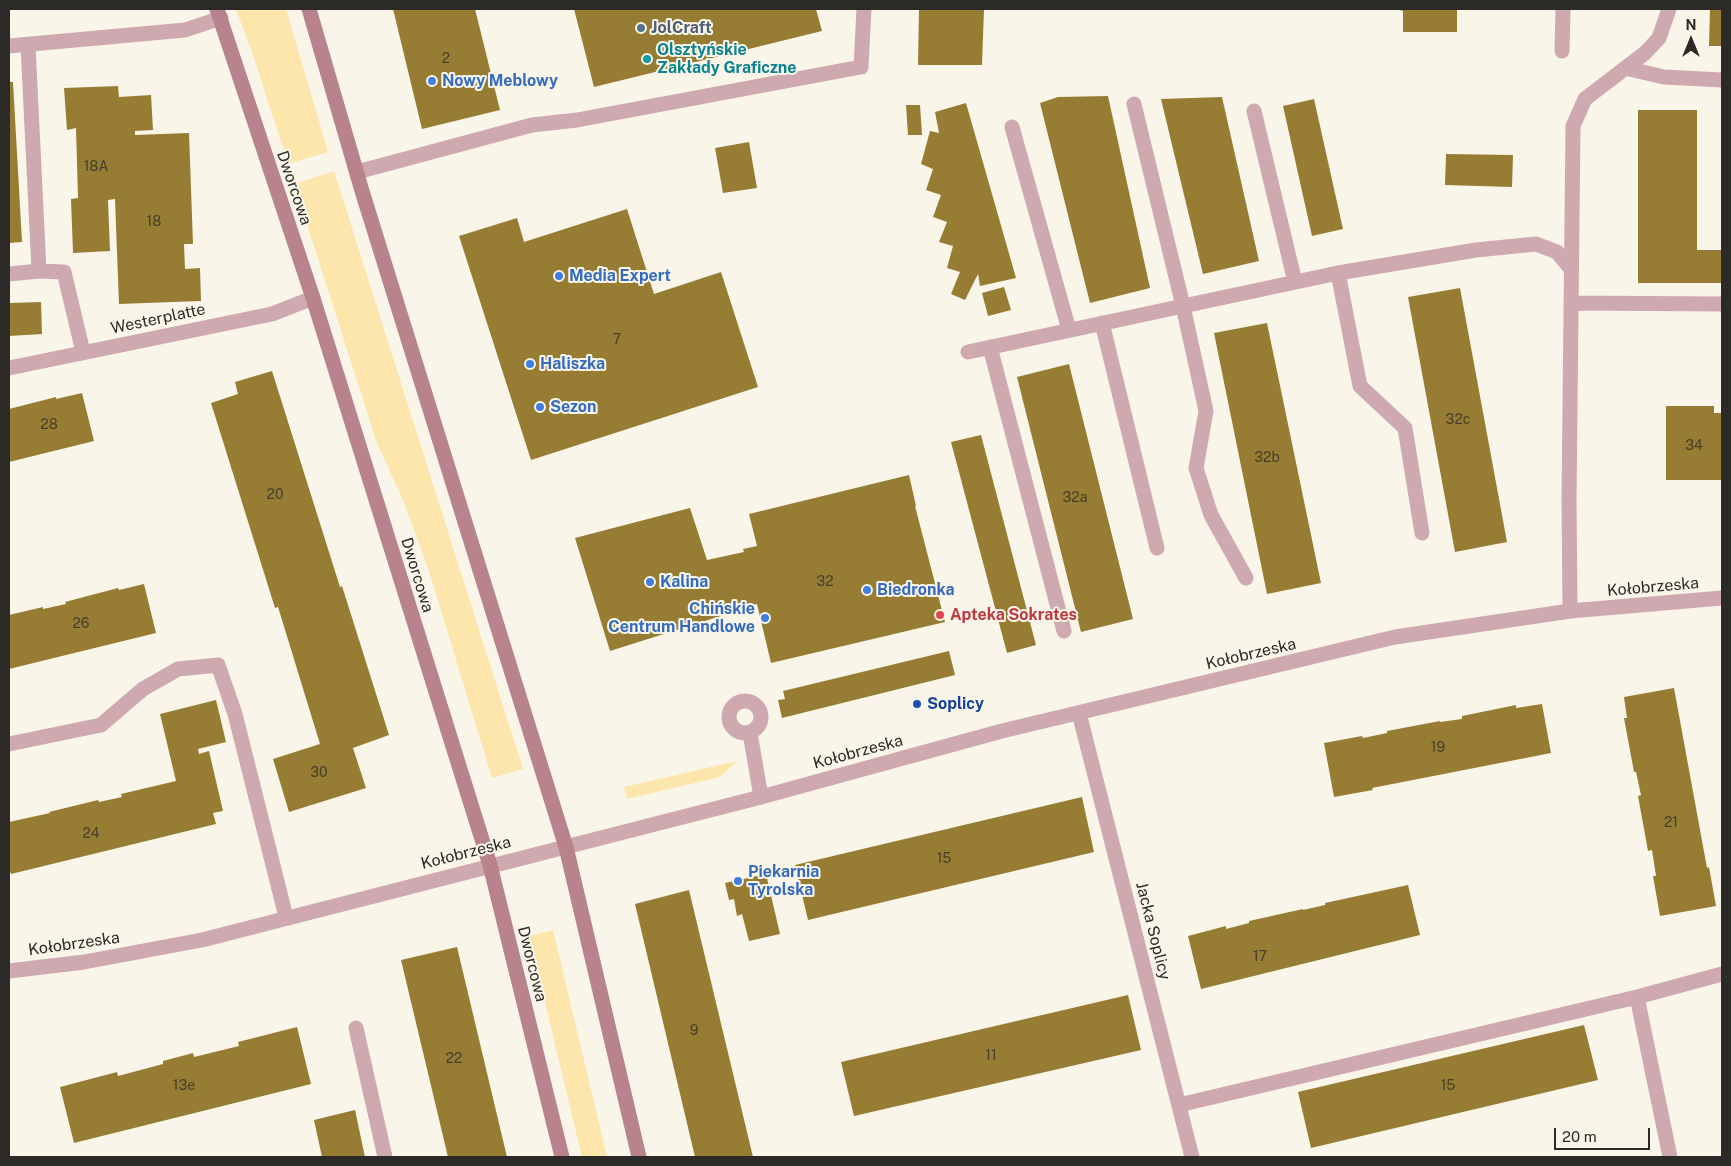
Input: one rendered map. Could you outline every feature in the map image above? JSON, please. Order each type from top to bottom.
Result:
[{"type":"street","points":[[309,9],[357,172],[566,847],[639,1157]]},
{"type":"street","points":[[357,172],[532,125],[577,120],[862,67],[864,9]]},
{"type":"street","points":[[1562,51],[1563,9]]},
{"type":"street","points":[[1570,611],[1570,303],[1573,126],[1585,100],[1645,53],[1659,38],[1669,9]]},
{"type":"street","points":[[9,46],[185,30],[219,14]]},
{"type":"street","name":"Dworcowa","points":[[219,14],[312,298],[490,865],[562,1157]]},
{"type":"street","points":[[28,45],[39,271]]},
{"type":"street","points":[[1625,68],[1664,77],[1722,80]]},
{"type":"street","points":[[1134,104],[1183,306],[1206,411],[1196,468],[1211,515],[1246,578]]},
{"type":"street","points":[[1254,111],[1295,282]]},
{"type":"street","points":[[1012,127],[1069,330]]},
{"type":"street","points":[[968,352],[1338,273],[1476,250],[1536,244],[1556,252],[1571,269]]},
{"type":"street","points":[[9,274],[39,271],[64,272],[83,352]]},
{"type":"street","points":[[1338,273],[1360,386],[1405,428],[1422,532]]},
{"type":"street","name":"Westerplatte","points":[[9,368],[272,314],[312,298]]},
{"type":"street","points":[[1570,303],[1722,304]]},
{"type":"street","points":[[1102,323],[1157,548]]},
{"type":"street","points":[[990,347],[1064,631]]},
{"type":"street","name":"Kołobrzeska","points":[[9,971],[84,962],[202,940],[761,796],[1002,730],[1395,637],[1570,611],[1722,598]]},
{"type":"street","points":[[9,744],[100,725],[144,689],[178,669],[218,665],[235,714],[286,917]]},
{"type":"street","name":"Jacka Soplicy","points":[[1080,713],[1192,1157]]},
{"type":"street","points":[[750,733],[761,796]]},
{"type":"street","points":[[1179,1104],[1637,997],[1722,974]]},
{"type":"street","points":[[1637,997],[1670,1157]]},
{"type":"street","points":[[356,1028],[385,1157]]},
{"type":"shaded area","points":[[236,9],[286,9],[328,152],[288,164]]},
{"type":"shaded area","points":[[334,171],[523,769],[492,778],[428,568],[404,503],[376,440],[294,184]]},
{"type":"shaded area","points":[[737,761],[720,777],[627,799],[624,787]]},
{"type":"shaded area","points":[[553,930],[607,1157],[582,1157],[529,936]]},
{"type":"building","points":[[393,9],[475,9],[500,110],[422,129]]},
{"type":"building","name":"Olsztyńskie Zakłady Graficzne","points":[[574,9],[816,9],[822,31],[594,87]]},
{"type":"building","points":[[919,9],[984,9],[982,65],[918,65]]},
{"type":"building","points":[[1397,9],[1457,9],[1457,32],[1403,32],[1403,11]]},
{"type":"building","points":[[1710,9],[1722,9],[1722,46],[1709,46]]},
{"type":"building","points":[[9,82],[13,82],[22,242],[9,243]]},
{"type":"building","points":[[118,86],[119,97],[151,95],[153,130],[135,131],[135,135],[189,133],[193,244],[184,244],[185,269],[200,268],[201,301],[119,304],[115,199],[108,200],[110,251],[73,253],[71,199],[78,198],[76,128],[67,130],[64,88]]},
{"type":"building","points":[[1108,96],[1150,288],[1090,303],[1040,103],[1058,97]]},
{"type":"building","points":[[1222,97],[1259,261],[1203,274],[1161,99]]},
{"type":"building","points":[[1314,99],[1343,229],[1312,236],[1283,106]]},
{"type":"building","points":[[966,103],[1016,278],[980,286],[978,274],[965,300],[951,294],[960,272],[947,268],[953,246],[939,242],[947,222],[933,217],[941,195],[926,190],[933,169],[921,164],[930,131],[939,133],[935,112]]},
{"type":"building","points":[[906,105],[920,105],[922,135],[908,135]]},
{"type":"building","points":[[1638,110],[1697,110],[1697,250],[1722,250],[1722,283],[1638,283]]},
{"type":"building","points":[[749,142],[757,188],[723,193],[715,148]]},
{"type":"building","points":[[1446,154],[1513,155],[1512,187],[1445,185]]},
{"type":"building","points":[[627,209],[654,294],[721,272],[758,387],[531,460],[459,236],[517,218],[524,242]]},
{"type":"building","points":[[1004,287],[1011,310],[988,316],[982,293]]},
{"type":"building","points":[[1460,288],[1507,542],[1455,552],[1408,297]]},
{"type":"building","points":[[41,302],[42,334],[9,336],[9,303]]},
{"type":"building","points":[[1267,323],[1321,583],[1267,594],[1214,333]]},
{"type":"building","points":[[1069,364],[1133,619],[1081,632],[1017,377]]},
{"type":"building","points":[[272,371],[389,735],[353,748],[366,788],[289,812],[273,759],[320,744],[278,607],[275,608],[211,403],[238,394],[235,382]]},
{"type":"building","points":[[82,393],[94,441],[9,462],[9,409],[56,397],[56,399]]},
{"type":"building","points":[[1666,406],[1714,406],[1714,413],[1722,413],[1722,480],[1666,480]]},
{"type":"building","points":[[981,435],[1036,645],[1007,653],[951,442]]},
{"type":"building","points":[[909,475],[915,506],[945,622],[771,663],[757,604],[724,612],[724,615],[610,651],[575,538],[690,508],[707,560],[744,552],[743,549],[757,546],[749,514]]},
{"type":"building","points":[[144,584],[156,633],[9,669],[9,615],[66,604],[65,602],[118,588],[119,590]]},
{"type":"building","points":[[949,651],[955,675],[782,718],[778,700],[785,699],[783,691]]},
{"type":"building","points":[[1674,688],[1707,868],[1709,867],[1716,906],[1660,916],[1653,876],[1656,876],[1652,850],[1648,851],[1638,796],[1641,795],[1636,772],[1634,772],[1624,718],[1627,718],[1624,697]]},
{"type":"building","points":[[216,700],[226,742],[198,749],[199,754],[209,751],[223,811],[213,813],[216,824],[11,874],[9,872],[9,822],[98,800],[99,802],[122,797],[121,794],[176,781],[160,714]]},
{"type":"building","points":[[1542,704],[1551,753],[1334,797],[1324,743],[1362,736],[1363,738],[1387,733],[1387,731],[1440,721],[1462,719],[1462,716],[1516,705],[1516,708]]},
{"type":"building","points":[[1082,797],[1094,852],[808,920],[795,865]]},
{"type":"building","points":[[766,874],[780,934],[749,941],[742,914],[737,916],[734,899],[729,900],[725,883]]},
{"type":"building","points":[[1408,885],[1420,935],[1201,989],[1188,936],[1226,926],[1226,929],[1249,923],[1249,921]]},
{"type":"building","points":[[689,890],[753,1157],[695,1157],[635,904]]},
{"type":"building","points":[[457,947],[507,1157],[448,1157],[401,960]]},
{"type":"building","points":[[1128,995],[1141,1050],[854,1116],[841,1062]]},
{"type":"building","points":[[1584,1025],[1598,1080],[1311,1148],[1298,1092]]},
{"type":"building","points":[[297,1027],[311,1084],[74,1143],[60,1087],[117,1072],[118,1076],[163,1064],[163,1061],[193,1053],[194,1057],[239,1046],[238,1042]]},
{"type":"building","points":[[355,1110],[365,1157],[322,1157],[314,1120]]},
{"type":"place","name":"JolCraft","points":[[641,28]]},
{"type":"place","name":"Olsztyńskie Zakłady Graficzne","points":[[647,59]]},
{"type":"place","name":"Nowy Meblowy","points":[[432,81]]},
{"type":"place","name":"Media Expert","points":[[559,276]]},
{"type":"place","name":"Haliszka","points":[[530,364]]},
{"type":"place","name":"Sezon","points":[[540,407]]},
{"type":"place","name":"Kalina","points":[[650,582]]},
{"type":"place","name":"Biedronka","points":[[867,590]]},
{"type":"place","name":"Apteka Sokrates","points":[[940,615]]},
{"type":"place","name":"Chińskie Centrum Handlowe","points":[[765,618]]},
{"type":"place","name":"Soplicy","points":[[917,704]]},
{"type":"place","name":"Piekarnia Tyrolska","points":[[738,881]]}]
